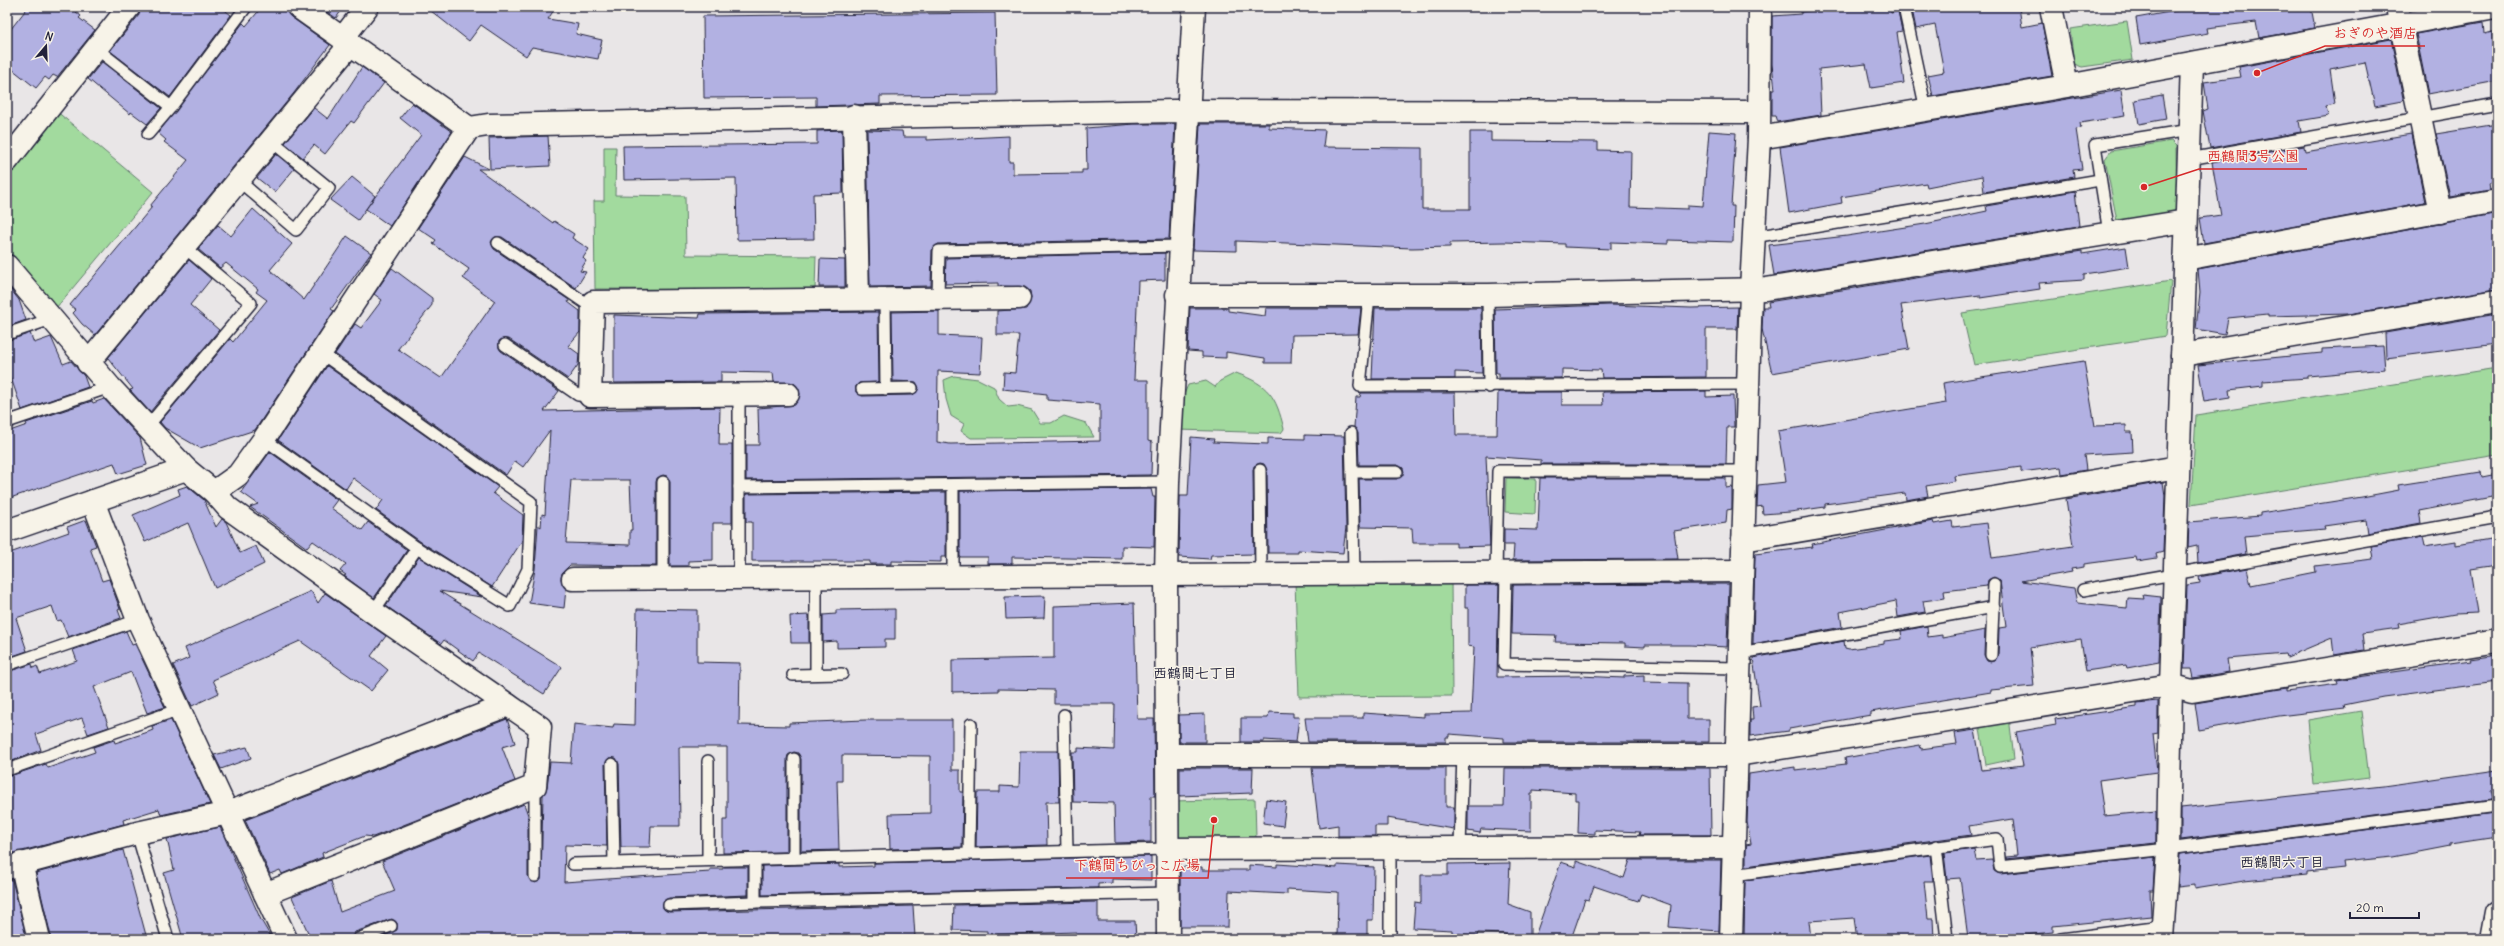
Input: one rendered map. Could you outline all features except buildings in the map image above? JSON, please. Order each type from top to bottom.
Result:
[{"type":"street","points":[[7,161],[129,7]]},
{"type":"street","points":[[298,7],[469,128],[488,125],[854,116],[1189,111],[1760,112]]},
{"type":"street","points":[[88,363],[270,140],[344,52],[349,30],[367,7]]},
{"type":"street","points":[[1168,939],[1169,892],[1166,575],[1168,482],[1194,7]]},
{"type":"street","points":[[1731,939],[1751,290],[1760,112],[1760,7]]},
{"type":"street","points":[[2051,7],[2067,86]]},
{"type":"street","points":[[1759,138],[2067,86],[2192,63],[2399,15],[2495,7]]},
{"type":"street","points":[[2399,15],[2440,212]]},
{"type":"street","points":[[2162,932],[2168,849],[2174,575],[2192,63]]},
{"type":"street","points":[[854,116],[858,298]]},
{"type":"street","points":[[214,492],[238,474],[264,439],[469,128]]},
{"type":"street","points":[[2185,258],[2497,201]]},
{"type":"street","points":[[1178,296],[1488,296],[1751,290],[2186,221]]},
{"type":"street","points":[[7,266],[88,363],[186,469],[214,492],[228,508],[373,612],[540,728],[534,786],[265,894]]},
{"type":"street","points":[[788,394],[590,396],[593,302],[858,298],[885,300],[938,298],[1019,298]]},
{"type":"street","points":[[2182,355],[2497,301]]},
{"type":"street","points":[[1743,540],[2178,467]]},
{"type":"street","points":[[7,531],[186,469]]},
{"type":"street","points":[[93,501],[138,620],[286,939]]},
{"type":"street","points":[[573,579],[1742,571]]},
{"type":"street","points":[[1167,755],[1737,755],[2171,685],[2192,691],[2497,641]]},
{"type":"street","points":[[38,938],[14,865],[137,833],[228,813],[508,705]]},
{"type":"street","points":[[1168,848],[1734,847]]},
{"type":"street","points":[[2492,939],[2497,912]]},
{"type":"lane","points":[[148,134],[171,107],[246,7]]},
{"type":"lane","points":[[1904,7],[1926,110]]},
{"type":"lane","points":[[97,49],[171,107]]},
{"type":"lane","points":[[2188,159],[2497,104]]},
{"type":"lane","points":[[2108,233],[2095,144],[2190,130]]},
{"type":"lane","points":[[238,180],[296,230],[329,188],[270,140]]},
{"type":"lane","points":[[1753,237],[2100,180]]},
{"type":"lane","points":[[498,243],[584,302],[593,302]]},
{"type":"lane","points":[[938,298],[939,251],[1181,246]]},
{"type":"lane","points":[[147,427],[251,303],[184,247]]},
{"type":"lane","points":[[1369,296],[1360,386],[1489,387],[1748,384]]},
{"type":"lane","points":[[1488,296],[1489,387]]},
{"type":"lane","points":[[885,300],[886,389]]},
{"type":"lane","points":[[7,334],[51,319]]},
{"type":"lane","points":[[505,345],[578,395],[590,396]]},
{"type":"lane","points":[[264,439],[417,548],[510,606],[528,569],[531,502],[321,353]]},
{"type":"lane","points":[[7,422],[110,387]]},
{"type":"lane","points":[[862,389],[912,388]]},
{"type":"lane","points":[[739,394],[739,578]]},
{"type":"lane","points":[[1351,433],[1354,574]]},
{"type":"lane","points":[[1260,470],[1261,574]]},
{"type":"lane","points":[[1745,472],[1498,471],[1504,664],[1739,660],[1994,607]]},
{"type":"lane","points":[[1352,472],[1397,472]]},
{"type":"lane","points":[[663,482],[663,578]]},
{"type":"lane","points":[[739,487],[1168,482]]},
{"type":"lane","points":[[953,485],[953,576]]},
{"type":"lane","points":[[2083,590],[2497,517]]},
{"type":"lane","points":[[373,612],[417,548]]},
{"type":"lane","points":[[816,578],[816,674]]},
{"type":"lane","points":[[1991,655],[1994,584]]},
{"type":"lane","points":[[7,665],[138,620]]},
{"type":"lane","points":[[793,675],[842,674]]},
{"type":"lane","points":[[7,770],[180,709]]},
{"type":"lane","points":[[1064,715],[1067,851]]},
{"type":"lane","points":[[969,854],[971,724]]},
{"type":"lane","points":[[1460,847],[1463,754]]},
{"type":"lane","points":[[794,759],[794,858]]},
{"type":"lane","points":[[708,761],[708,860]]},
{"type":"lane","points":[[612,764],[614,863]]},
{"type":"lane","points":[[534,786],[535,876]]},
{"type":"lane","points":[[1733,875],[1936,846],[1997,839],[2000,867],[2168,849],[2497,806]]},
{"type":"lane","points":[[137,833],[168,939]]},
{"type":"lane","points":[[1936,846],[1947,939]]},
{"type":"lane","points":[[573,864],[1168,848]]},
{"type":"lane","points":[[1390,848],[1390,939]]},
{"type":"lane","points":[[755,859],[755,902]]},
{"type":"lane","points":[[669,905],[1169,892]]},
{"type":"lane","points":[[358,939],[391,926]]},
{"type":"lane","points":[[2061,939],[2162,932]]},
{"type":"green space","points":[[2127,21],[2133,60],[2082,67],[2074,64],[2070,29]]},
{"type":"green space","points":[[55,110],[153,192],[56,308],[7,254],[7,171]]},
{"type":"green space","points":[[2171,141],[2176,146],[2177,216],[2117,221],[2105,159],[2111,151]]},
{"type":"green space","points":[[604,147],[616,147],[615,195],[685,196],[686,255],[816,256],[815,290],[595,289],[594,201],[604,201]]},
{"type":"green space","points":[[2171,281],[2166,336],[1974,365],[1962,313]]},
{"type":"green space","points":[[2497,368],[2497,455],[2191,505],[2196,415]]},
{"type":"green space","points":[[1236,373],[1256,382],[1264,387],[1269,393],[1278,408],[1281,418],[1284,429],[1281,433],[1178,430],[1180,404],[1188,385],[1206,381],[1215,387],[1220,381]]},
{"type":"green space","points":[[954,376],[978,379],[994,387],[999,399],[1008,407],[1017,406],[1032,410],[1040,423],[1051,423],[1064,416],[1086,423],[1094,437],[971,438],[961,431],[964,424],[951,416],[946,399],[944,380]]},
{"type":"green space","points":[[1506,478],[1536,479],[1535,514],[1505,512]]},
{"type":"green space","points":[[1451,580],[1452,696],[1299,697],[1295,582]]},
{"type":"green space","points":[[2361,711],[2369,778],[2314,785],[2308,720]]},
{"type":"green space","points":[[2009,717],[2014,759],[1986,765],[1979,723]]},
{"type":"green space","points":[[1255,799],[1256,838],[1173,840],[1172,801]]},
{"type":"place","name":"おぎのや酒店","points":[[2257,73]]},
{"type":"place","name":"西鶴間3号公園","points":[[2144,187]]},
{"type":"place","name":"下鶴間ちびっこ広場","points":[[1214,820]]},
{"type":"district","name":"西鶴間七丁目","points":[[1195,673]]},
{"type":"district","name":"西鶴間六丁目","points":[[2282,862]]}]
